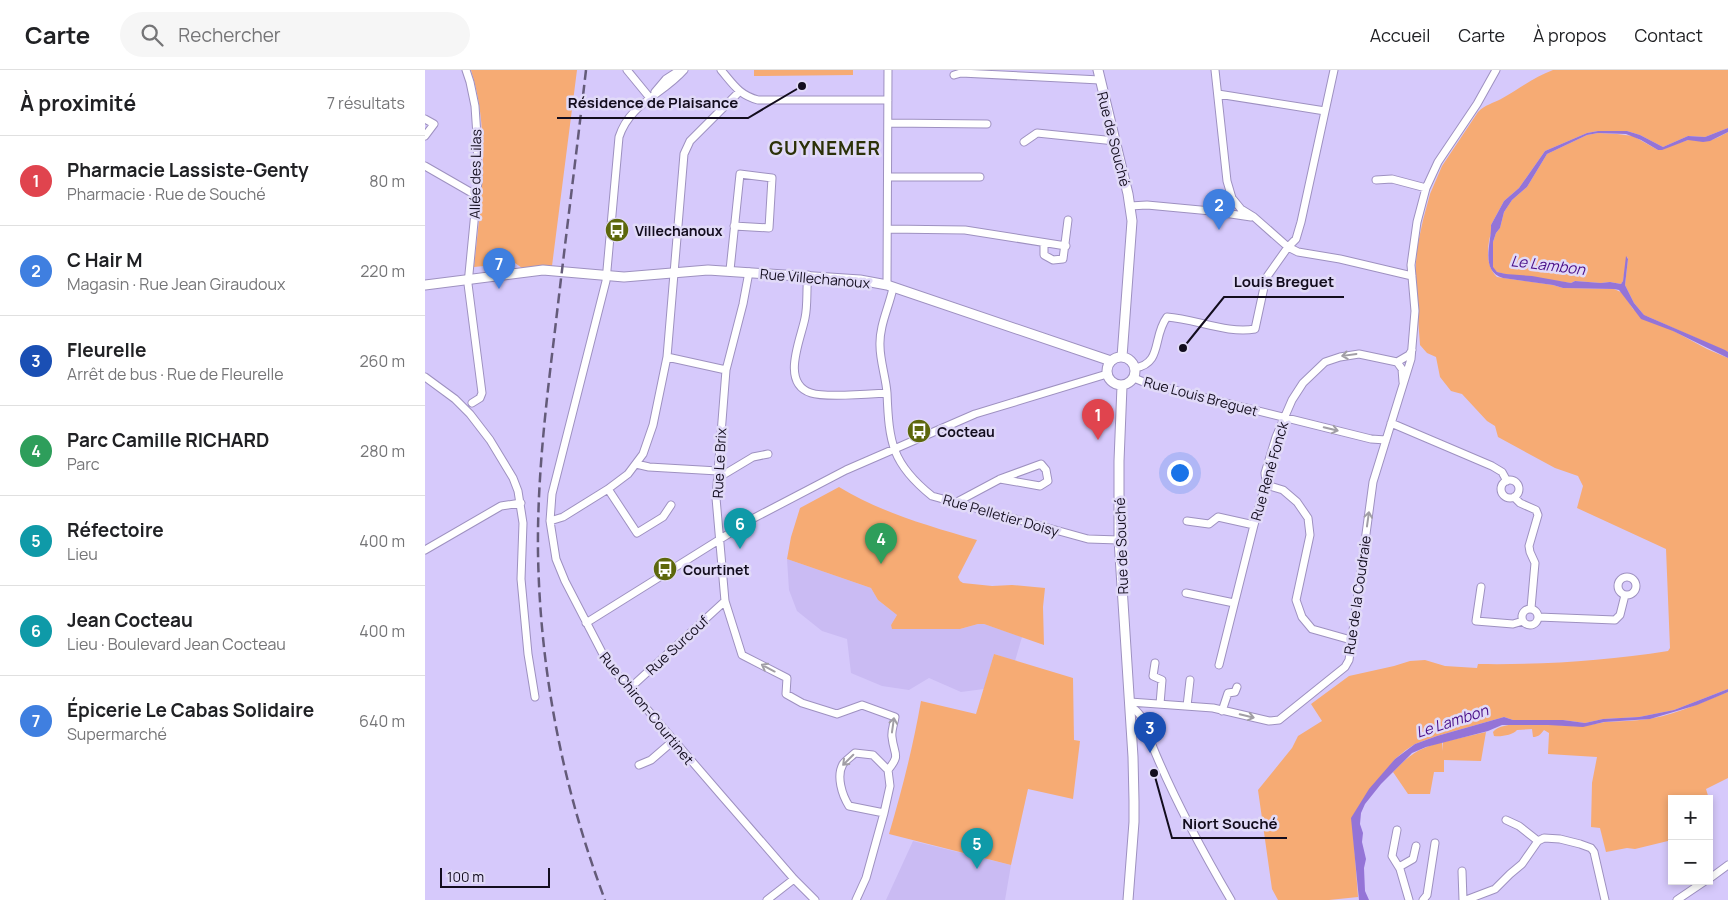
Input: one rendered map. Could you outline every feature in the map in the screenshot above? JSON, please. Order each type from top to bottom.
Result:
[{"type":"street","name":"Allée des Lilas","points":[[466,70],[471,82],[477,136],[477,194],[468,280],[482,394],[472,404]]},
{"type":"street","points":[[627,70],[652,96]]},
{"type":"street","points":[[652,96],[666,79],[680,70]]},
{"type":"street","points":[[652,96],[660,92],[684,70]]},
{"type":"street","points":[[721,70],[739,92],[758,100],[888,100]]},
{"type":"street","name":"Rue Pelletier Doisy","points":[[888,70],[890,287],[879,348],[886,377],[888,418],[894,448],[903,468],[932,496],[1088,539],[1119,540]]},
{"type":"street","name":"Rue de Souché","points":[[1098,70],[1130,206],[1131,234],[1122,357]]},
{"type":"street","points":[[1215,70],[1227,181],[1232,198],[1241,209],[1288,247],[1304,254],[1340,259],[1412,276]]},
{"type":"street","points":[[1135,368],[1145,366],[1152,359],[1157,346],[1158,334],[1167,317],[1179,317],[1244,331],[1255,329],[1266,278],[1296,239],[1334,70]]},
{"type":"street","name":"Rue de la Coudraie","points":[[1130,704],[1187,706],[1222,710],[1269,721],[1279,720],[1345,666],[1349,660],[1373,482],[1403,382],[1409,371],[1415,312],[1411,265],[1417,222],[1426,188],[1438,162],[1477,104],[1496,70]]},
{"type":"street","points":[[954,75],[1100,80]]},
{"type":"street","points":[[550,522],[563,518],[608,489],[628,474],[643,454],[653,425],[667,357],[685,154],[690,141],[739,92]]},
{"type":"street","points":[[1218,94],[1325,111]]},
{"type":"street","name":"Rue Chiron-Courtinet","points":[[652,96],[626,120],[619,137],[606,276],[601,305],[553,494],[550,522],[556,559],[565,581],[608,664],[673,742],[815,900]]},
{"type":"street","points":[[425,120],[434,124],[425,136]]},
{"type":"street","points":[[888,123],[987,124]]},
{"type":"street","points":[[1024,142],[1037,133],[1115,142]]},
{"type":"street","points":[[425,166],[477,194]]},
{"type":"street","points":[[730,270],[734,226],[740,174],[772,178],[769,228],[734,226]]},
{"type":"street","points":[[888,177],[980,177]]},
{"type":"street","points":[[1375,180],[1392,179],[1426,188]]},
{"type":"street","points":[[1211,211],[1219,208],[1232,198]]},
{"type":"street","points":[[1130,206],[1147,205],[1211,211],[1254,218]]},
{"type":"street","points":[[1043,243],[1044,255],[1053,260],[1063,259],[1068,220]]},
{"type":"street","points":[[888,229],[965,230],[1066,246]]},
{"type":"street","name":"Rue Villechanoux","points":[[425,285],[543,270],[606,276],[639,276],[674,271],[730,270],[860,280],[890,287],[1111,361]]},
{"type":"street","name":"Rue Le Brix","points":[[749,272],[727,370],[716,498],[725,601],[743,655],[787,678],[786,694],[802,703],[837,714],[862,705],[895,717],[891,736],[896,756],[887,770]]},
{"type":"street","points":[[807,276],[806,316],[794,366],[795,378],[801,387],[810,393],[821,395],[887,393]]},
{"type":"street","points":[[1403,382],[1402,369],[1397,362],[1409,355],[1412,350]]},
{"type":"street","name":"Rue René Fonck","points":[[1219,665],[1253,525],[1266,482],[1265,473],[1283,417],[1292,400],[1303,383],[1325,362],[1340,356],[1359,354],[1397,362]]},
{"type":"street","points":[[667,357],[727,370]]},
{"type":"street","points":[[1122,357],[1129,359],[1135,368],[1134,378],[1128,384],[1122,386],[1113,383],[1107,374],[1111,361],[1122,357]]},
{"type":"street","points":[[586,623],[754,518],[806,490],[894,448],[975,414],[1107,374]]},
{"type":"street","points":[[425,377],[463,406],[490,440],[513,478],[521,503],[523,523],[521,579],[527,654],[535,697]]},
{"type":"street","name":"Rue Louis Breguet","points":[[1134,378],[1146,383],[1371,439],[1386,440]]},
{"type":"street","name":"Rue de Souché","points":[[1122,386],[1119,461],[1119,540],[1130,704],[1134,822],[1129,900]]},
{"type":"street","points":[[1391,423],[1492,466],[1502,472],[1507,481]]},
{"type":"street","points":[[636,464],[718,474],[753,457],[768,454]]},
{"type":"street","points":[[955,503],[1000,479],[1041,464],[1046,470],[1048,480],[1040,486],[1000,479]]},
{"type":"street","points":[[1507,481],[1513,481],[1517,484],[1518,493],[1514,497],[1507,497],[1503,494],[1502,486],[1507,481]]},
{"type":"street","points":[[1266,482],[1270,486],[1283,490],[1297,502],[1308,518],[1310,535],[1296,600],[1302,617],[1312,629],[1351,640]]},
{"type":"street","points":[[608,489],[637,533],[663,517],[671,505]]},
{"type":"street","points":[[1514,497],[1520,504],[1536,510],[1538,515],[1529,546],[1535,563],[1531,608]]},
{"type":"street","points":[[425,550],[501,506],[521,503]]},
{"type":"street","points":[[1187,521],[1209,524],[1218,517],[1253,525]]},
{"type":"street","points":[[1481,587],[1476,621],[1513,624],[1523,621]]},
{"type":"street","points":[[1186,592],[1234,603]]},
{"type":"street","points":[[1538,617],[1615,620],[1620,615],[1625,595]]},
{"type":"street","name":"Rue Surcouf","points":[[629,689],[725,601]]},
{"type":"street","points":[[1531,608],[1535,610],[1538,617],[1532,625],[1523,621],[1521,616],[1523,611],[1531,608]]},
{"type":"street","points":[[1155,663],[1153,676],[1163,680],[1160,704]]},
{"type":"street","points":[[1187,706],[1190,680]]},
{"type":"street","points":[[1222,710],[1228,693],[1235,692],[1237,687]]},
{"type":"street","points":[[1130,704],[1143,718],[1177,802],[1231,900]]},
{"type":"street","points":[[1131,724],[1142,728],[1148,734]]},
{"type":"street","points":[[639,766],[651,760],[673,742]]},
{"type":"street","points":[[856,900],[867,878],[884,813],[890,786],[887,770],[873,755],[855,753],[843,764],[839,778],[844,799],[849,806],[884,813]]},
{"type":"street","points":[[1506,820],[1519,826],[1539,841]]},
{"type":"street","points":[[1397,830],[1392,856],[1399,867],[1409,900]]},
{"type":"street","points":[[1462,871],[1464,900],[1495,889],[1522,864],[1539,841],[1544,838],[1560,839],[1591,848],[1595,852],[1605,900]]},
{"type":"street","points":[[1423,900],[1427,895],[1435,843]]},
{"type":"street","points":[[1399,867],[1413,859],[1416,846]]},
{"type":"street","points":[[1713,875],[1728,865]]},
{"type":"street","points":[[767,900],[794,878]]},
{"type":"street","points":[[1677,900],[1699,885]]},
{"type":"shaded area","points":[[471,70],[577,70],[552,266],[522,268],[515,263],[474,267],[483,168],[483,143],[481,118]]},
{"type":"shaded area","points":[[754,70],[853,70],[853,75],[754,76]]},
{"type":"shaded area","points":[[1553,70],[1728,70],[1728,128],[1705,137],[1688,136],[1663,147],[1640,135],[1627,131],[1598,131],[1587,133],[1545,151],[1519,188],[1504,201],[1491,225],[1492,231],[1488,251],[1491,269],[1497,277],[1563,288],[1614,289],[1623,293],[1633,309],[1707,349],[1728,358],[1728,689],[1674,710],[1639,717],[1603,719],[1585,723],[1563,720],[1513,720],[1504,717],[1415,744],[1395,759],[1352,818],[1358,897],[1329,900],[1278,900],[1272,889],[1258,790],[1292,748],[1298,736],[1322,721],[1311,704],[1349,676],[1410,661],[1425,660],[1445,666],[1477,668],[1478,664],[1525,664],[1597,660],[1668,651],[1670,648],[1666,549],[1577,508],[1583,486],[1578,476],[1555,468],[1498,437],[1495,426],[1487,421],[1462,394],[1451,391],[1440,377],[1436,357],[1427,353],[1420,345],[1415,277],[1417,248],[1430,194],[1442,166],[1478,112],[1539,76]]},
{"type":"shaded area","points":[[1728,128],[1728,132],[1710,141],[1688,140],[1662,150],[1658,150],[1626,134],[1598,133],[1587,135],[1547,154],[1527,187],[1512,200],[1504,212],[1500,228],[1493,242],[1493,267],[1497,272],[1506,274],[1532,276],[1571,283],[1575,281],[1621,284],[1626,256],[1628,259],[1625,285],[1634,303],[1644,315],[1725,350],[1728,352],[1728,358],[1673,331],[1641,319],[1619,290],[1563,288],[1503,278],[1491,269],[1488,255],[1491,225],[1504,201],[1519,188],[1545,151],[1587,133],[1598,131],[1627,131],[1640,135],[1663,147],[1688,136],[1705,137]]},
{"type":"shaded area","points":[[1728,132],[1728,352],[1644,315],[1634,303],[1625,285],[1627,257],[1621,284],[1575,281],[1571,283],[1505,274],[1497,272],[1493,268],[1493,242],[1500,228],[1504,212],[1512,200],[1527,187],[1547,154],[1587,135],[1598,133],[1633,136],[1658,150],[1688,140],[1711,140]]},
{"type":"shaded area","points":[[839,487],[889,512],[977,540],[958,577],[963,583],[1045,588],[1043,607],[1044,645],[984,624],[960,629],[892,629],[891,625],[897,615],[878,600],[871,588],[787,559],[791,537],[800,508]]},
{"type":"shaded area","points":[[787,559],[871,588],[878,600],[897,615],[891,625],[960,629],[984,624],[1022,637],[1015,661],[994,654],[984,689],[961,692],[929,678],[909,690],[882,686],[851,673],[847,639],[822,631],[797,611],[789,590]]},
{"type":"shaded area","points":[[994,654],[1073,678],[1074,740],[1080,741],[1073,799],[1028,789],[1011,865],[889,834],[907,768],[921,701],[976,714]]},
{"type":"shaded area","points":[[1728,689],[1728,692],[1697,705],[1650,719],[1604,722],[1583,727],[1502,725],[1488,731],[1426,747],[1412,753],[1381,784],[1365,804],[1361,813],[1360,824],[1366,859],[1364,868],[1365,891],[1369,900],[1359,900],[1351,818],[1369,789],[1395,759],[1415,744],[1504,717],[1513,720],[1563,720],[1585,723],[1603,719],[1639,717],[1674,710]]},
{"type":"shaded area","points":[[1728,692],[1728,778],[1706,789],[1708,795],[1668,795],[1668,841],[1635,849],[1627,848],[1606,852],[1600,828],[1591,827],[1592,783],[1597,757],[1548,754],[1549,733],[1544,730],[1536,737],[1533,737],[1532,729],[1517,730],[1500,736],[1494,736],[1493,732],[1506,725],[1580,726],[1648,719],[1678,712]]},
{"type":"shaded area","points":[[1486,732],[1481,761],[1444,760],[1444,772],[1434,772],[1430,794],[1408,794],[1393,772],[1409,757],[1427,747],[1442,742],[1443,751],[1443,742]]},
{"type":"shaded area","points":[[913,841],[1011,865],[1005,900],[886,900]]},
{"type":"railway","points":[[586,70],[545,414],[539,497],[538,553],[543,642],[557,730],[577,816],[605,900]]},
{"type":"place","name":"Résidence de Plaisance","points":[[802,86]]},
{"type":"place","name":"Villechanoux","points":[[617,230]]},
{"type":"place","name":"C Hair M","points":[[1219,230]]},
{"type":"place","name":"Épicerie Le Cabas Solidaire","points":[[499,289]]},
{"type":"place","name":"Louis Breguet","points":[[1183,348]]},
{"type":"place","name":"Cocteau","points":[[919,431]]},
{"type":"place","name":"Pharmacie Lassiste-Genty","points":[[1098,440]]},
{"type":"place","name":"Jean Cocteau","points":[[740,549]]},
{"type":"place","name":"Parc Camille RICHARD","points":[[881,564]]},
{"type":"place","name":"Courtinet","points":[[665,569]]},
{"type":"place","name":"Fleurelle","points":[[1150,753]]},
{"type":"place","name":"Niort Souché","points":[[1154,773]]},
{"type":"place","name":"Réfectoire","points":[[977,869]]},
{"type":"district","name":"GUYNEMER","points":[[825,148]]},
{"type":"water label","name":"Le Lambon","points":[[1548,265]]},
{"type":"water label","name":"Le Lambon","points":[[1452,721]]}]
